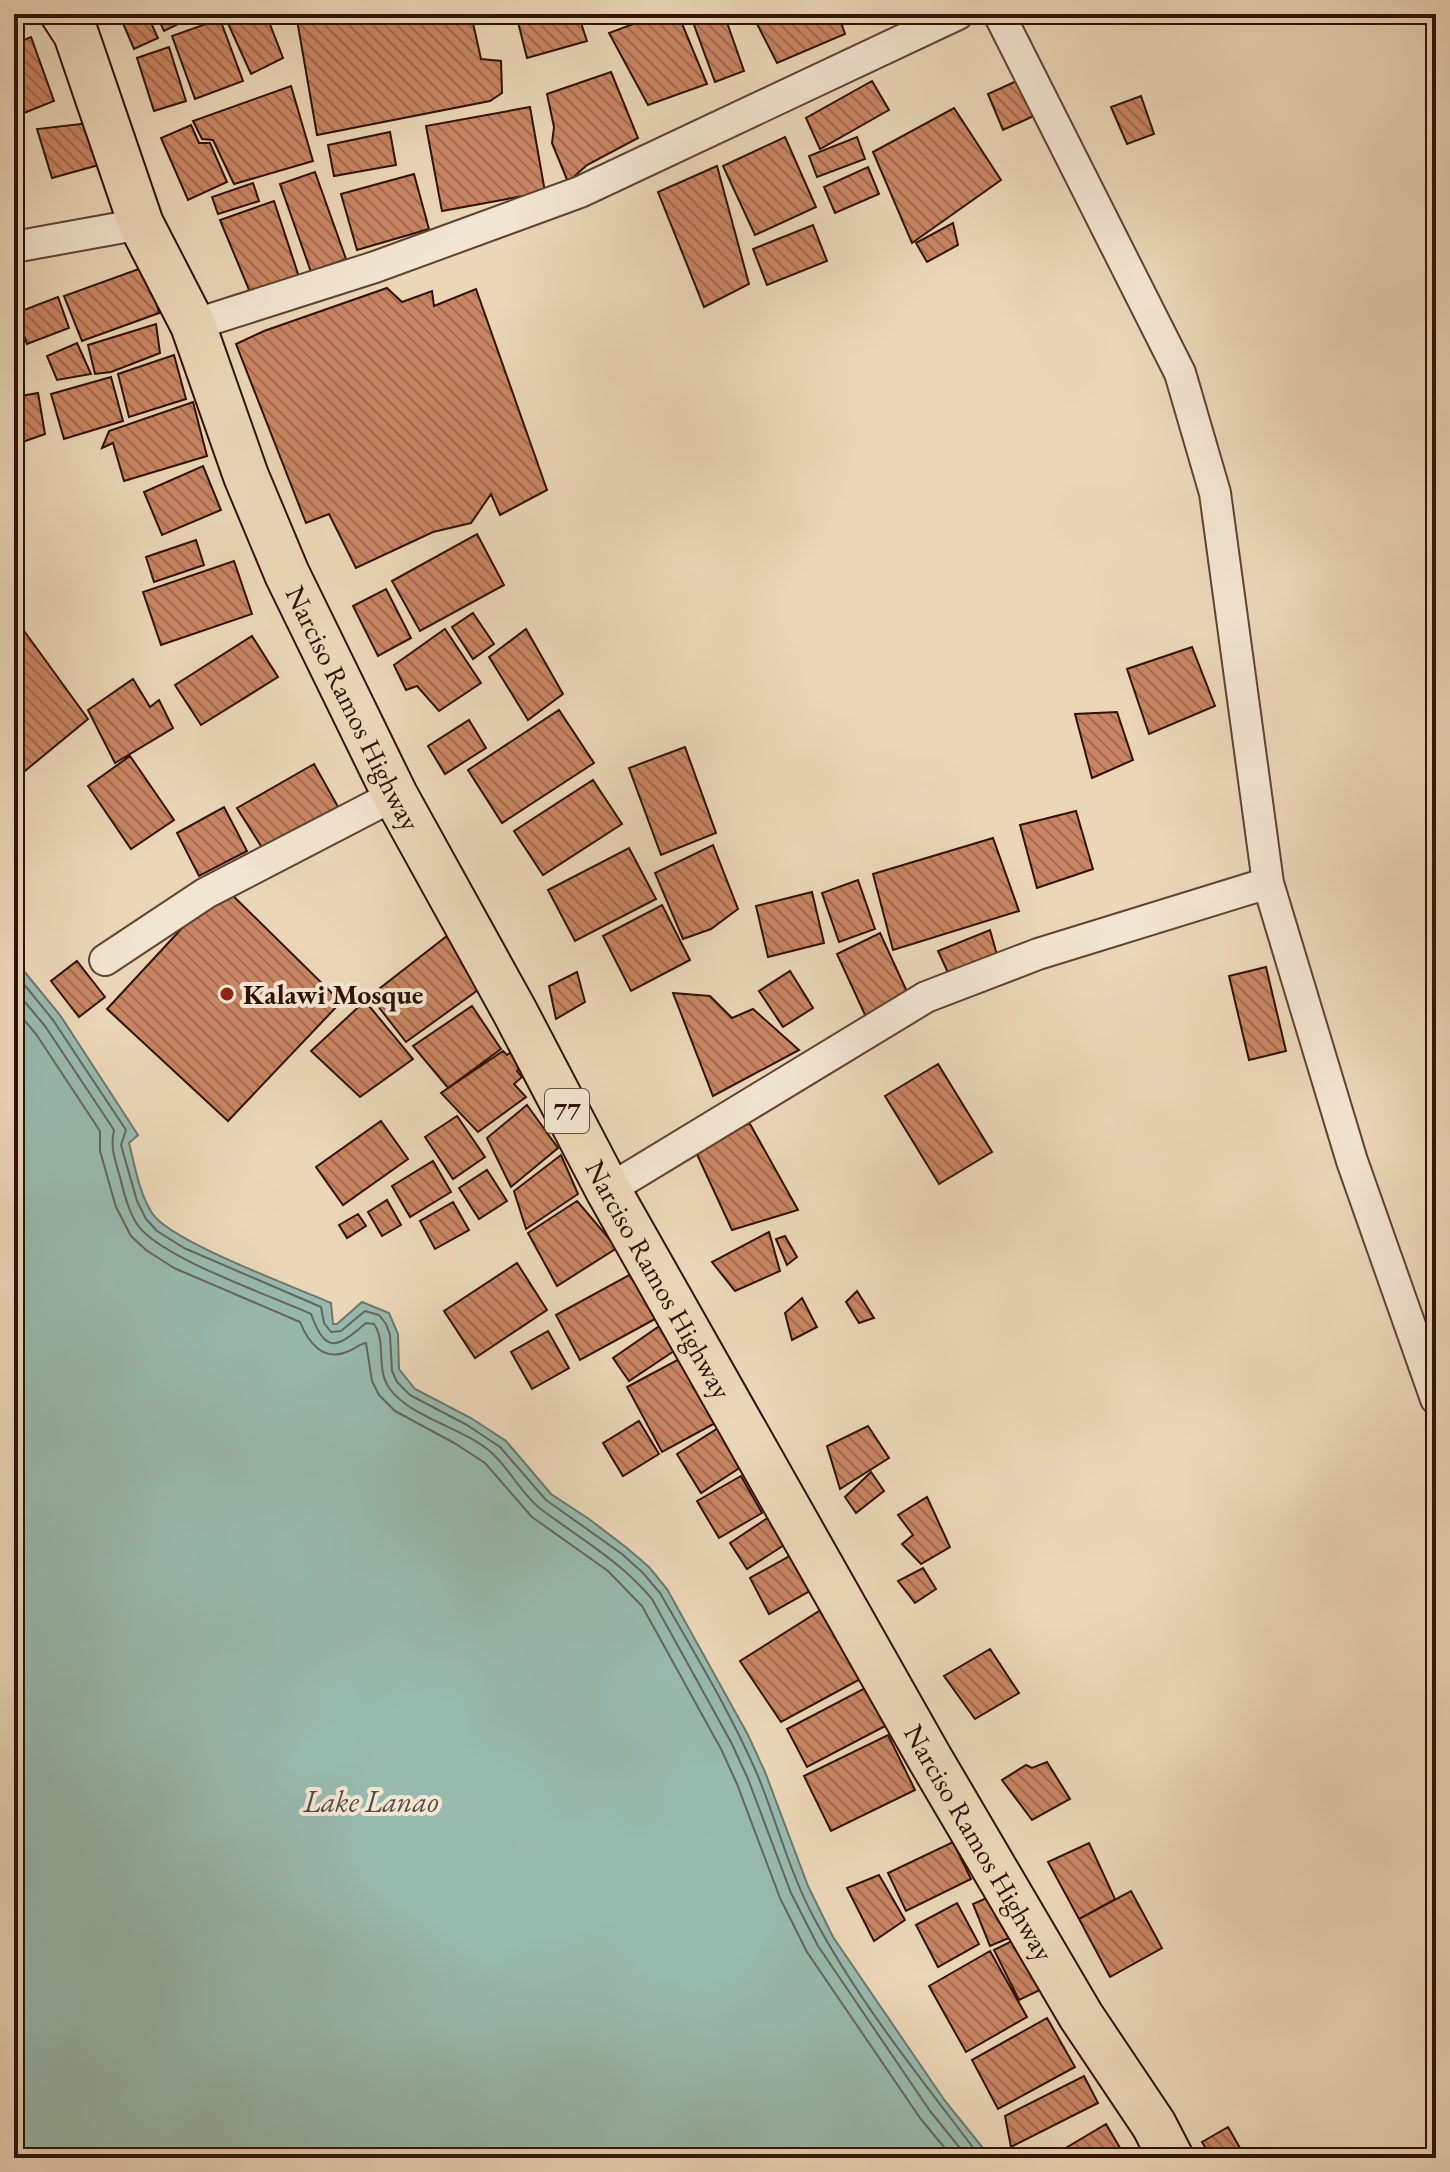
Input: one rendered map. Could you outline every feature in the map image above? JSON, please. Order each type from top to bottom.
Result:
[{"type":"highway","name":"Narciso Ramos Highway","points":[[63,14],[76,34],[141,224],[193,325],[246,476],[287,574],[395,795],[515,1012],[608,1190],[929,1757],[1081,2016],[1154,2125],[1171,2158]]},
{"type":"street","points":[[193,325],[375,267],[580,192],[958,14]]},
{"type":"street","points":[[999,14],[1180,373],[1215,493],[1268,883],[1352,1161],[1436,1399]]},
{"type":"street","points":[[14,247],[141,224]]},
{"type":"street","points":[[105,960],[206,893],[395,795]]},
{"type":"street","points":[[608,1190],[926,997],[1038,954],[1268,883]]},
{"type":"water","name":"Lake Lanao","points":[[14,959],[60,1015],[138,1135],[129,1143],[138,1179],[152,1213],[163,1224],[207,1250],[331,1303],[333,1324],[337,1324],[362,1302],[389,1313],[398,1334],[399,1369],[415,1389],[471,1418],[506,1441],[551,1494],[627,1548],[649,1567],[667,1589],[748,1735],[808,1886],[833,1937],[945,2101],[991,2158],[14,2158]]},
{"type":"building","points":[[119,14],[147,14],[158,38],[134,49]]},
{"type":"building","points":[[156,14],[192,14],[193,17],[164,31]]},
{"type":"building","points":[[242,14],[266,14],[283,58],[251,74],[226,19]]},
{"type":"building","points":[[296,14],[471,14],[481,59],[501,61],[502,93],[490,101],[317,135]]},
{"type":"building","points":[[516,14],[578,14],[587,41],[527,58]]},
{"type":"building","points":[[660,14],[678,14],[707,84],[648,105],[609,33]]},
{"type":"building","points":[[690,14],[724,14],[744,71],[715,82]]},
{"type":"building","points":[[752,14],[838,14],[845,34],[777,63]]},
{"type":"building","points":[[220,19],[243,81],[195,99],[172,36]]},
{"type":"building","points":[[31,37],[54,101],[14,117],[14,44]]},
{"type":"building","points":[[169,47],[186,101],[154,111],[137,58]]},
{"type":"building","points":[[611,72],[638,138],[587,165],[568,182],[552,143],[554,127],[547,94]]},
{"type":"building","points":[[1021,79],[1036,115],[1003,130],[988,94]]},
{"type":"building","points":[[872,81],[889,110],[820,149],[806,118]]},
{"type":"building","points":[[291,86],[313,161],[234,184],[213,140],[202,139],[193,121]]},
{"type":"building","points":[[1141,96],[1154,134],[1127,144],[1111,107]]},
{"type":"building","points":[[530,107],[545,192],[442,211],[426,126]]},
{"type":"building","points":[[954,108],[1001,180],[912,243],[873,152]]},
{"type":"building","points":[[98,122],[106,163],[52,178],[37,129]]},
{"type":"building","points":[[191,125],[199,143],[210,143],[227,182],[188,200],[161,138]]},
{"type":"building","points":[[390,132],[396,165],[334,176],[328,145]]},
{"type":"building","points":[[785,137],[816,207],[755,235],[723,166]]},
{"type":"building","points":[[857,137],[865,159],[817,177],[809,156]]},
{"type":"building","points":[[717,166],[749,284],[704,307],[658,192]]},
{"type":"building","points":[[868,167],[879,194],[835,213],[824,187]]},
{"type":"building","points":[[315,172],[346,259],[311,272],[280,184]]},
{"type":"building","points":[[414,174],[429,229],[357,250],[341,194]]},
{"type":"building","points":[[253,183],[259,201],[218,214],[212,197]]},
{"type":"building","points":[[274,201],[301,283],[252,297],[220,220]]},
{"type":"building","points":[[953,223],[958,245],[927,262],[916,243]]},
{"type":"building","points":[[813,225],[827,261],[767,285],[753,249]]},
{"type":"building","points":[[147,266],[159,313],[82,341],[64,296]]},
{"type":"building","points":[[387,288],[402,302],[432,291],[434,306],[476,289],[547,490],[500,515],[491,494],[471,523],[433,532],[356,568],[329,514],[306,523],[236,344],[264,331]]},
{"type":"building","points":[[58,297],[69,328],[27,344],[16,313]]},
{"type":"building","points":[[156,324],[160,353],[111,372],[95,374],[88,345]]},
{"type":"building","points":[[77,343],[91,374],[57,380],[47,356]]},
{"type":"building","points":[[174,355],[186,399],[129,417],[118,374]]},
{"type":"building","points":[[111,377],[123,421],[64,439],[51,394]]},
{"type":"building","points":[[14,390],[15,397],[38,393],[45,434],[14,445]]},
{"type":"building","points":[[193,402],[207,456],[124,481],[113,443],[102,448],[109,431]]},
{"type":"building","points":[[203,466],[221,510],[162,535],[144,492]]},
{"type":"building","points":[[477,534],[504,585],[420,631],[392,581]]},
{"type":"building","points":[[196,540],[204,565],[154,582],[146,557]]},
{"type":"building","points":[[234,561],[252,614],[161,645],[143,592]]},
{"type":"building","points":[[386,589],[411,638],[378,656],[353,606]]},
{"type":"building","points":[[473,613],[494,644],[473,659],[452,627]]},
{"type":"building","points":[[14,617],[88,719],[14,780]]},
{"type":"building","points":[[445,629],[481,683],[439,711],[417,686],[406,690],[394,665]]},
{"type":"building","points":[[526,629],[563,694],[528,720],[489,657]]},
{"type":"building","points":[[252,636],[278,677],[201,725],[175,685]]},
{"type":"building","points":[[1192,647],[1215,706],[1149,734],[1127,669]]},
{"type":"building","points":[[133,679],[150,707],[159,700],[173,728],[115,763],[88,710]]},
{"type":"building","points":[[559,710],[594,763],[502,823],[468,770]]},
{"type":"building","points":[[1117,712],[1133,760],[1092,778],[1075,714]]},
{"type":"building","points":[[469,720],[486,748],[445,774],[428,746]]},
{"type":"building","points":[[685,747],[716,833],[661,855],[629,768]]},
{"type":"building","points":[[130,756],[174,820],[131,849],[88,786]]},
{"type":"building","points":[[314,764],[341,812],[266,854],[237,808]]},
{"type":"building","points":[[593,780],[622,824],[543,875],[514,831]]},
{"type":"building","points":[[224,807],[247,851],[199,876],[177,833]]},
{"type":"building","points":[[1076,811],[1093,869],[1037,888],[1020,825]]},
{"type":"building","points":[[993,838],[1019,911],[893,950],[873,874]]},
{"type":"building","points":[[713,845],[738,909],[711,929],[683,939],[655,873]]},
{"type":"building","points":[[629,848],[656,899],[575,941],[548,890]]},
{"type":"building","points":[[858,880],[875,929],[839,942],[822,893]]},
{"type":"building","points":[[222,885],[341,1002],[228,1121],[107,1009]]},
{"type":"building","points":[[812,892],[824,943],[768,957],[756,906]]},
{"type":"building","points":[[662,905],[690,960],[631,991],[603,936]]},
{"type":"building","points":[[990,930],[997,955],[950,977],[938,951]]},
{"type":"building","points":[[452,932],[485,985],[406,1042],[370,996]]},
{"type":"building","points":[[880,933],[909,996],[866,1017],[837,954]]},
{"type":"building","points":[[77,961],[105,997],[79,1017],[51,981]]},
{"type":"building","points":[[1266,967],[1286,1051],[1249,1060],[1229,976]]},
{"type":"building","points":[[790,971],[813,1008],[783,1027],[759,991]]},
{"type":"building","points":[[577,972],[585,1002],[556,1019],[549,986]]},
{"type":"building","points":[[673,993],[710,996],[732,1018],[753,1009],[799,1050],[713,1096]]},
{"type":"building","points":[[365,1001],[413,1059],[360,1097],[311,1051]]},
{"type":"building","points":[[472,1006],[501,1049],[448,1088],[413,1046]]},
{"type":"building","points":[[520,1045],[531,1060],[517,1071],[522,1077],[514,1084],[526,1097],[478,1132],[441,1093],[503,1051],[507,1055]]},
{"type":"building","points":[[938,1064],[992,1152],[939,1184],[885,1096]]},
{"type":"building","points":[[527,1105],[558,1148],[511,1187],[487,1138]]},
{"type":"building","points":[[457,1116],[485,1157],[453,1179],[425,1137]]},
{"type":"building","points":[[381,1121],[408,1159],[343,1205],[316,1167]]},
{"type":"building","points":[[750,1124],[798,1210],[732,1230],[688,1135]]},
{"type":"building","points":[[561,1155],[578,1194],[526,1229],[514,1191]]},
{"type":"building","points":[[433,1161],[451,1192],[410,1217],[392,1186]]},
{"type":"building","points":[[487,1170],[507,1201],[479,1219],[459,1188]]},
{"type":"building","points":[[387,1200],[401,1225],[382,1236],[368,1212]]},
{"type":"building","points":[[577,1201],[617,1248],[557,1286],[528,1233]]},
{"type":"building","points":[[453,1202],[469,1230],[435,1249],[420,1221]]},
{"type":"building","points":[[358,1214],[366,1226],[347,1238],[339,1225]]},
{"type":"building","points":[[769,1232],[780,1271],[735,1291],[712,1262]]},
{"type":"building","points":[[785,1236],[797,1257],[787,1265],[776,1239]]},
{"type":"building","points":[[517,1263],[547,1310],[475,1358],[444,1311]]},
{"type":"building","points":[[631,1274],[655,1319],[580,1360],[556,1315]]},
{"type":"building","points":[[857,1291],[874,1318],[859,1323],[846,1302]]},
{"type":"building","points":[[802,1298],[817,1327],[792,1340],[785,1313]]},
{"type":"building","points":[[661,1325],[677,1349],[629,1381],[613,1358]]},
{"type":"building","points":[[548,1331],[569,1368],[532,1389],[511,1352]]},
{"type":"building","points":[[683,1357],[719,1421],[662,1452],[627,1387]]},
{"type":"building","points":[[639,1421],[659,1454],[623,1476],[603,1443]]},
{"type":"building","points":[[868,1426],[889,1458],[840,1489],[827,1446]]},
{"type":"building","points":[[720,1427],[744,1465],[701,1493],[677,1454]]},
{"type":"building","points":[[871,1472],[884,1491],[856,1513],[845,1497]]},
{"type":"building","points":[[741,1476],[762,1513],[719,1538],[697,1501]]},
{"type":"building","points":[[927,1497],[950,1547],[921,1564],[902,1544],[913,1535],[898,1515]]},
{"type":"building","points":[[775,1513],[792,1540],[747,1569],[730,1543]]},
{"type":"building","points":[[795,1553],[815,1588],[769,1614],[750,1578]]},
{"type":"building","points":[[923,1568],[936,1589],[915,1603],[898,1581]]},
{"type":"building","points":[[824,1608],[864,1677],[781,1722],[740,1661]]},
{"type":"building","points":[[990,1649],[1019,1693],[975,1719],[944,1676]]},
{"type":"building","points":[[869,1686],[889,1724],[807,1767],[787,1729]]},
{"type":"building","points":[[888,1735],[915,1790],[831,1831],[804,1776]]},
{"type":"building","points":[[1047,1762],[1070,1799],[1032,1820],[1002,1780],[1026,1765],[1032,1768]]},
{"type":"building","points":[[953,1842],[971,1879],[906,1911],[888,1873]]},
{"type":"building","points":[[1089,1843],[1115,1899],[1079,1919],[1048,1862]]},
{"type":"building","points":[[879,1875],[905,1920],[874,1941],[847,1888]]},
{"type":"building","points":[[1131,1891],[1162,1948],[1110,1977],[1079,1919]]},
{"type":"building","points":[[991,1896],[1009,1938],[990,1946],[973,1904]]},
{"type":"building","points":[[957,1903],[979,1944],[938,1967],[916,1925]]},
{"type":"building","points":[[1018,1938],[1042,1989],[1019,2000],[994,1950]]},
{"type":"building","points":[[990,1951],[1027,2017],[966,2052],[929,1986]]},
{"type":"building","points":[[1047,2018],[1075,2067],[998,2109],[972,2060]]},
{"type":"building","points":[[1084,2076],[1098,2103],[1011,2147],[1005,2116]]},
{"type":"building","points":[[1106,2124],[1126,2158],[1049,2158]]},
{"type":"building","points":[[1228,2127],[1240,2148],[1223,2158],[1212,2158],[1202,2142]]},
{"type":"place","name":"Kalawi Mosque","points":[[227,994]]}]
